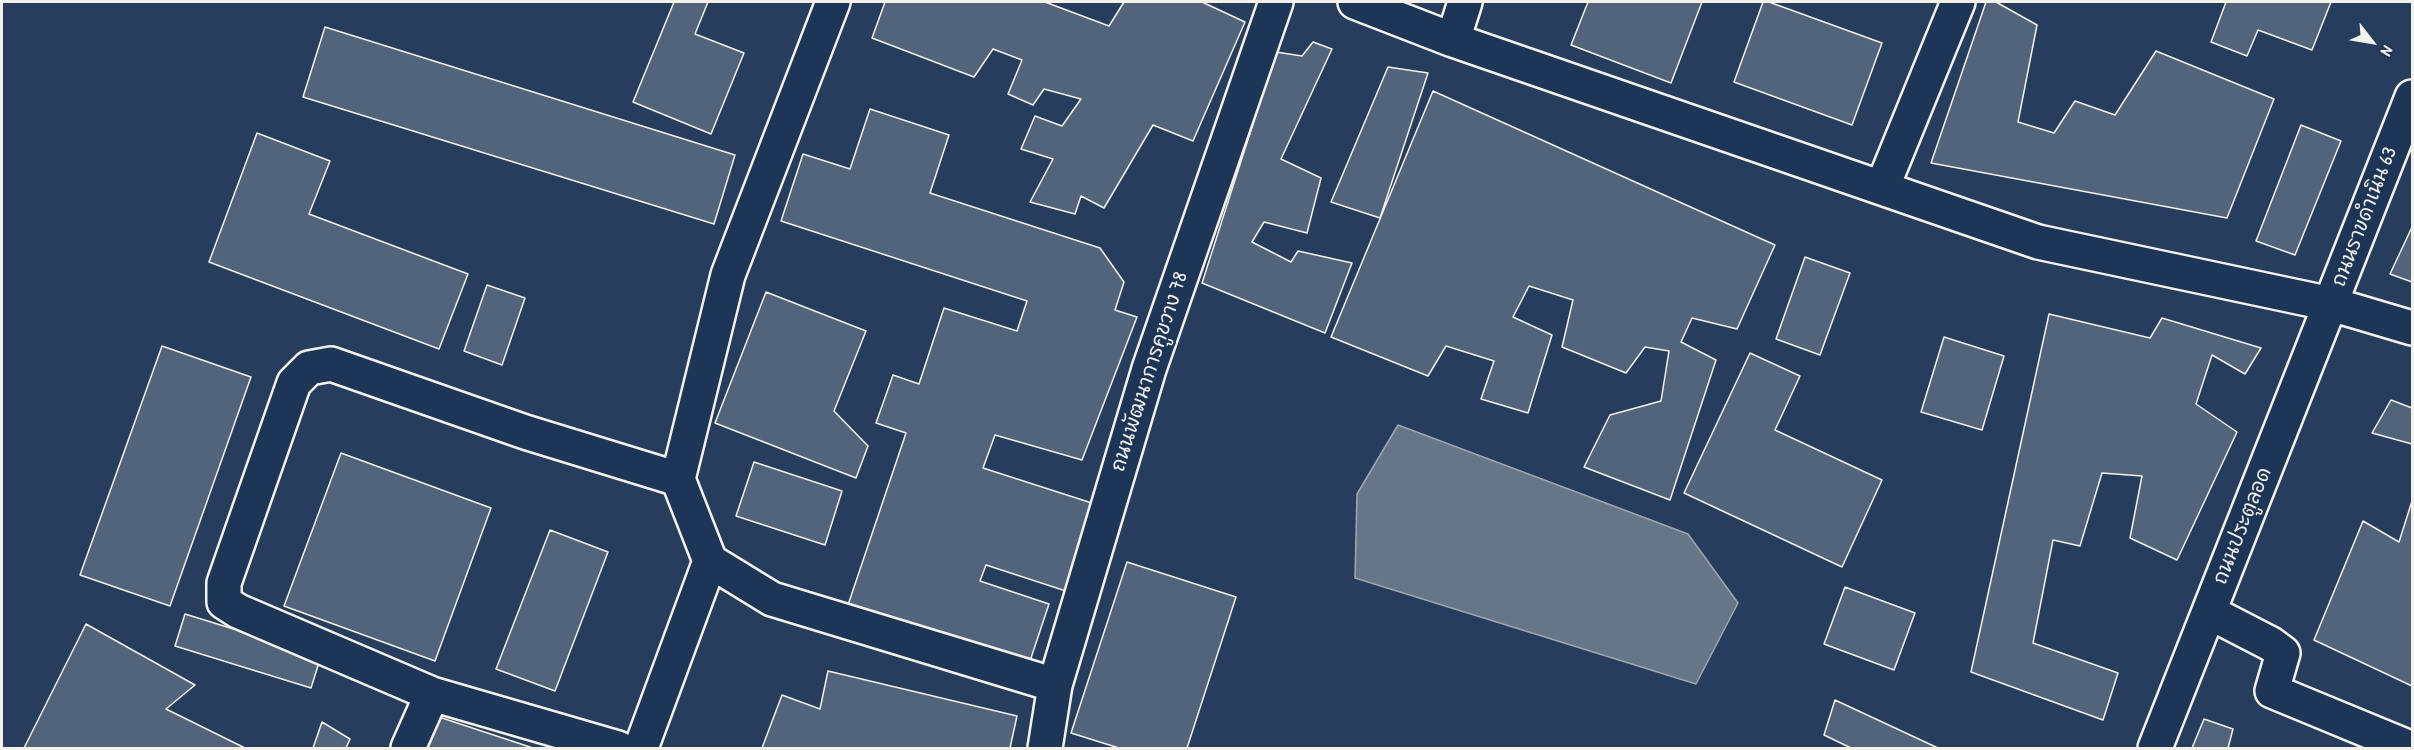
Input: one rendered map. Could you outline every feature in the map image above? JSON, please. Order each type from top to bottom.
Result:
[{"type":"street","points":[[833,2],[729,275],[678,479],[710,561],[772,599],[1055,685]]},
{"type":"street","name":"ถนนพัฒนาการคูขวาง 78","points":[[1045,748],[1055,685],[1149,369],[1276,2]]},
{"type":"street","points":[[1355,2],[1453,40],[2038,242],[2331,304],[2412,328]]},
{"type":"street","points":[[1453,40],[1466,2]]},
{"type":"street","points":[[1882,188],[1958,2]]},
{"type":"street","name":"ถนนราขดำเนิน 63","points":[[2331,304],[2412,97]]},
{"type":"street","name":"ถนนประตูลอด","points":[[2155,748],[2331,304]]},
{"type":"street","points":[[618,748],[432,694],[238,611],[224,602],[224,583],[294,383],[309,368],[331,363],[525,432],[678,479]]},
{"type":"street","points":[[641,748],[710,561]]},
{"type":"street","points":[[2209,612],[2271,644],[2283,653],[2272,691],[2410,748]]},
{"type":"street","points":[[408,748],[432,694]]},
{"type":"water","points":[[1398,425],[1688,534],[1738,603],[1696,684],[1355,578],[1357,494]]},
{"type":"building","points":[[674,2],[708,2],[695,34],[744,53],[711,134],[633,102]]},
{"type":"building","points":[[885,2],[1045,2],[1109,26],[1124,2],[1202,2],[1245,22],[1193,141],[1153,125],[1104,208],[1081,196],[1075,214],[1030,202],[1053,159],[1021,149],[1035,116],[1062,126],[1081,99],[1044,89],[1033,105],[1008,94],[1022,60],[993,49],[974,77],[872,38]]},
{"type":"building","points":[[1588,2],[1702,2],[1671,83],[1571,45]]},
{"type":"building","points":[[1763,2],[1769,2],[1882,43],[1852,125],[1734,82]]},
{"type":"building","points":[[1986,2],[1996,2],[2037,25],[2018,122],[2054,133],[2075,101],[2115,115],[2156,51],[2274,99],[2227,218],[1931,163]]},
{"type":"building","points":[[2226,2],[2331,2],[2312,50],[2258,30],[2247,56],[2211,42]]},
{"type":"building","points":[[325,27],[735,155],[714,224],[303,97]]},
{"type":"building","points":[[1313,42],[1332,49],[1281,159],[1321,178],[1307,233],[1264,222],[1252,242],[1291,262],[1298,251],[1352,263],[1325,333],[1202,283],[1276,52],[1302,56]]},
{"type":"building","points":[[1388,67],[1428,73],[1380,218],[1331,202]]},
{"type":"building","points":[[1433,91],[1775,245],[1737,329],[1692,318],[1681,342],[1716,360],[1670,500],[1584,467],[1610,415],[1661,401],[1669,351],[1645,347],[1626,373],[1562,347],[1573,300],[1529,286],[1513,317],[1552,335],[1528,413],[1481,399],[1494,361],[1446,346],[1428,376],[1331,337]]},
{"type":"building","points":[[870,109],[949,135],[930,193],[1100,248],[1124,282],[1115,310],[1137,317],[1082,460],[995,435],[983,468],[1098,505],[1069,592],[986,565],[980,581],[1049,604],[1029,664],[848,605],[906,433],[876,423],[893,375],[919,384],[944,308],[1017,331],[1027,301],[781,221],[803,154],[850,169]]},
{"type":"building","points":[[2301,125],[2341,141],[2295,255],[2256,241]]},
{"type":"building","points":[[257,133],[330,161],[309,214],[468,274],[439,349],[209,262]]},
{"type":"building","points":[[2412,227],[2412,282],[2390,274]]},
{"type":"building","points":[[1805,257],[1850,273],[1820,355],[1776,339]]},
{"type":"building","points":[[487,285],[525,298],[502,365],[464,351]]},
{"type":"building","points":[[766,292],[866,331],[834,411],[868,446],[856,478],[715,423]]},
{"type":"building","points":[[2049,314],[2150,338],[2162,318],[2261,348],[2245,374],[2212,355],[2196,404],[2237,432],[2177,560],[2130,538],[2142,476],[2102,473],[2080,546],[2053,540],[2033,643],[2118,673],[2103,720],[1971,672]]},
{"type":"building","points":[[1944,337],[2004,356],[1982,430],[1921,412]]},
{"type":"building","points":[[162,346],[251,377],[170,606],[80,575]]},
{"type":"building","points":[[1750,353],[1800,376],[1775,430],[1882,480],[1842,567],[1684,493]]},
{"type":"building","points":[[2391,400],[2412,408],[2412,444],[2372,433]]},
{"type":"building","points":[[341,453],[491,508],[435,661],[284,606]]},
{"type":"building","points":[[754,462],[842,491],[825,545],[736,516]]},
{"type":"building","points":[[2412,501],[2412,686],[2314,640],[2363,521],[2399,542]]},
{"type":"building","points":[[550,530],[608,552],[555,691],[496,669]]},
{"type":"building","points":[[1127,562],[1236,597],[1187,748],[1119,748],[1071,733]]},
{"type":"building","points":[[1845,587],[1915,613],[1894,670],[1824,644]]},
{"type":"building","points":[[185,614],[321,656],[311,688],[175,646]]},
{"type":"building","points":[[86,624],[195,685],[166,709],[245,748],[24,748]]},
{"type":"building","points":[[828,671],[1017,716],[1010,748],[762,748],[782,695],[820,709]]},
{"type":"building","points":[[1835,700],[1938,748],[1851,748],[1824,735]]},
{"type":"building","points":[[433,715],[533,748],[421,748]]},
{"type":"building","points":[[2204,719],[2233,729],[2228,748],[2192,748]]},
{"type":"building","points":[[322,722],[350,739],[346,748],[313,748]]}]
